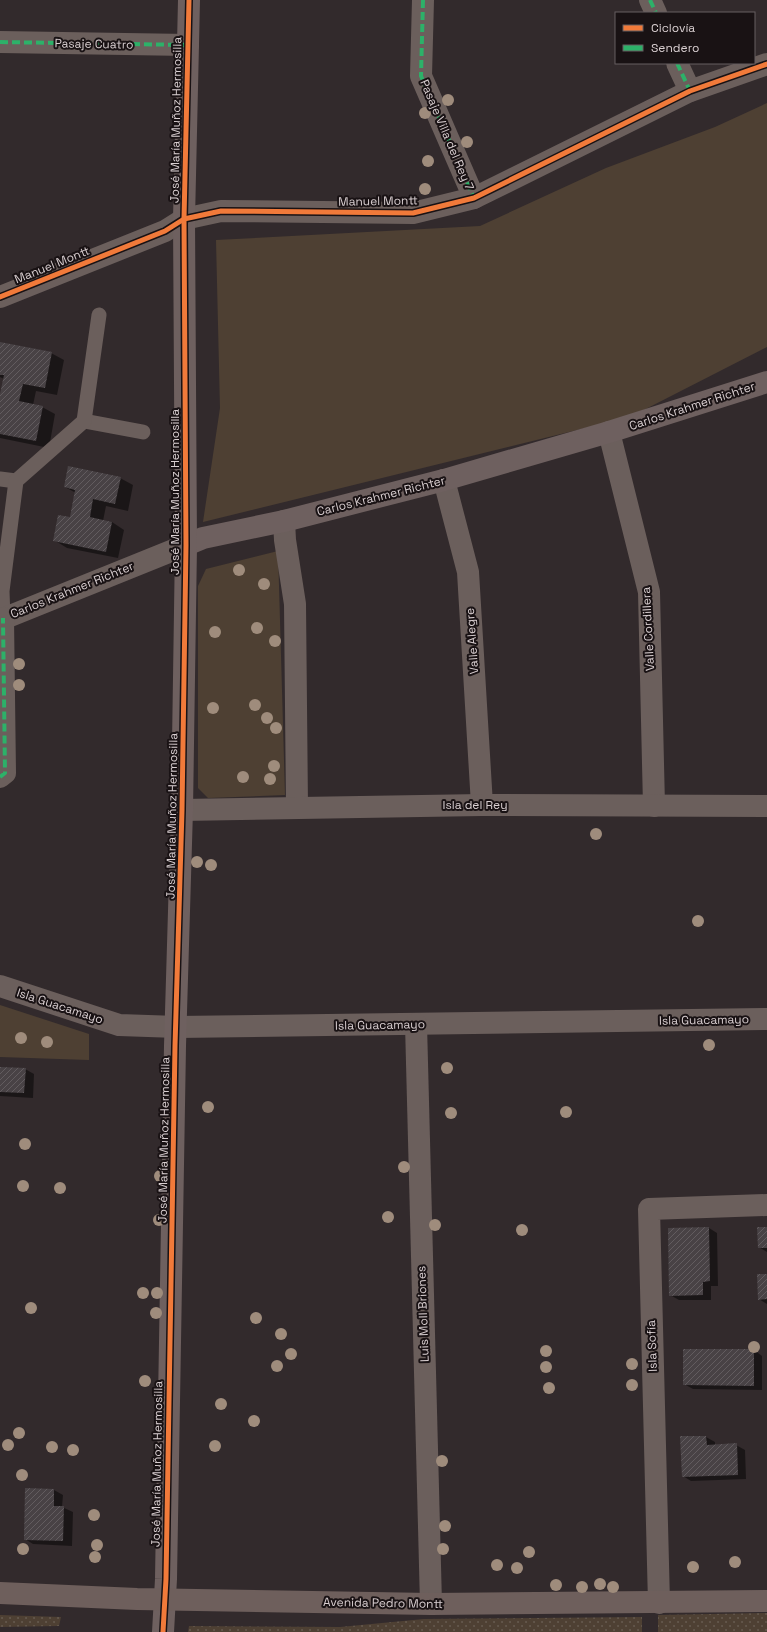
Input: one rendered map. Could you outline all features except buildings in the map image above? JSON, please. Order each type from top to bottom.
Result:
[{"type":"main road","name":"Avenida Pedro Montt","points":[[0,1593],[165,1599],[431,1604],[767,1601]]},
{"type":"street","name":"José María Muñoz Hermosilla","points":[[163,1632],[165,1599],[182,810],[186,545],[184,219],[189,0]]},
{"type":"street","name":"Pasaje Villa del Rey 7","points":[[423,0],[421,76],[474,198]]},
{"type":"street","points":[[650,0],[656,12]]},
{"type":"street","name":"Pasaje Cuatro","points":[[0,42],[188,45]]},
{"type":"street","points":[[677,64],[690,91]]},
{"type":"street","name":"Manuel Montt","points":[[0,297],[165,231],[184,219],[221,211],[412,213],[474,198],[690,91],[767,64]]},
{"type":"street","name":"Carlos Krahmer Richter","points":[[2,619],[204,538],[284,521],[444,480],[766,384]]},
{"type":"street","name":"Valle Cordillera","points":[[609,432],[649,592],[654,806]]},
{"type":"street","name":"Valle Alegre","points":[[444,480],[468,572],[482,805]]},
{"type":"street","points":[[284,521],[285,540],[295,604],[296,807]]},
{"type":"street","points":[[0,777],[5,773],[2,619]]},
{"type":"street","name":"Isla del Rey","points":[[182,810],[482,805],[767,806]]},
{"type":"street","name":"Isla Guacamayo","points":[[0,986],[119,1025],[177,1027],[767,1019]]},
{"type":"street","name":"Luis Moll Briones","points":[[416,1024],[431,1604]]},
{"type":"street","name":"Isla Sofía","points":[[660,1603],[649,1208],[767,1205]]},
{"type":"lane","points":[[2,619],[2,591],[16,481],[84,421],[99,315]]},
{"type":"lane","points":[[84,421],[143,432]]},
{"type":"lane","points":[[0,479],[16,481]]},
{"type":"shaded area","points":[[767,103],[767,347],[630,417],[203,522],[220,408],[216,240],[480,226],[606,168],[715,127]]},
{"type":"shaded area","points":[[278,551],[285,795],[208,798],[198,788],[198,586],[206,569]]},
{"type":"shaded area","points":[[0,1005],[89,1034],[89,1060],[0,1057]]},
{"type":"shaded area","points":[[767,1613],[767,1632],[658,1632],[658,1615]]},
{"type":"shaded area","points":[[0,1615],[61,1617],[59,1626],[0,1627]]},
{"type":"shaded area","points":[[642,1617],[642,1632],[188,1632],[189,1626],[340,1627],[424,1619]]},
{"type":"marked path","points":[[423,0],[421,76],[474,198]]},
{"type":"marked path","points":[[650,0],[656,12]]},
{"type":"marked path","points":[[0,42],[188,45]]},
{"type":"marked path","points":[[677,64],[690,91]]},
{"type":"marked path","points":[[0,777],[5,773],[3,618]]},
{"type":"cycle path","points":[[163,1632],[166,1579],[175,1046],[182,810],[186,545],[184,219],[189,0]]},
{"type":"cycle path","points":[[0,297],[165,231],[184,219],[221,211],[413,213],[474,198],[690,91],[767,64]]}]
